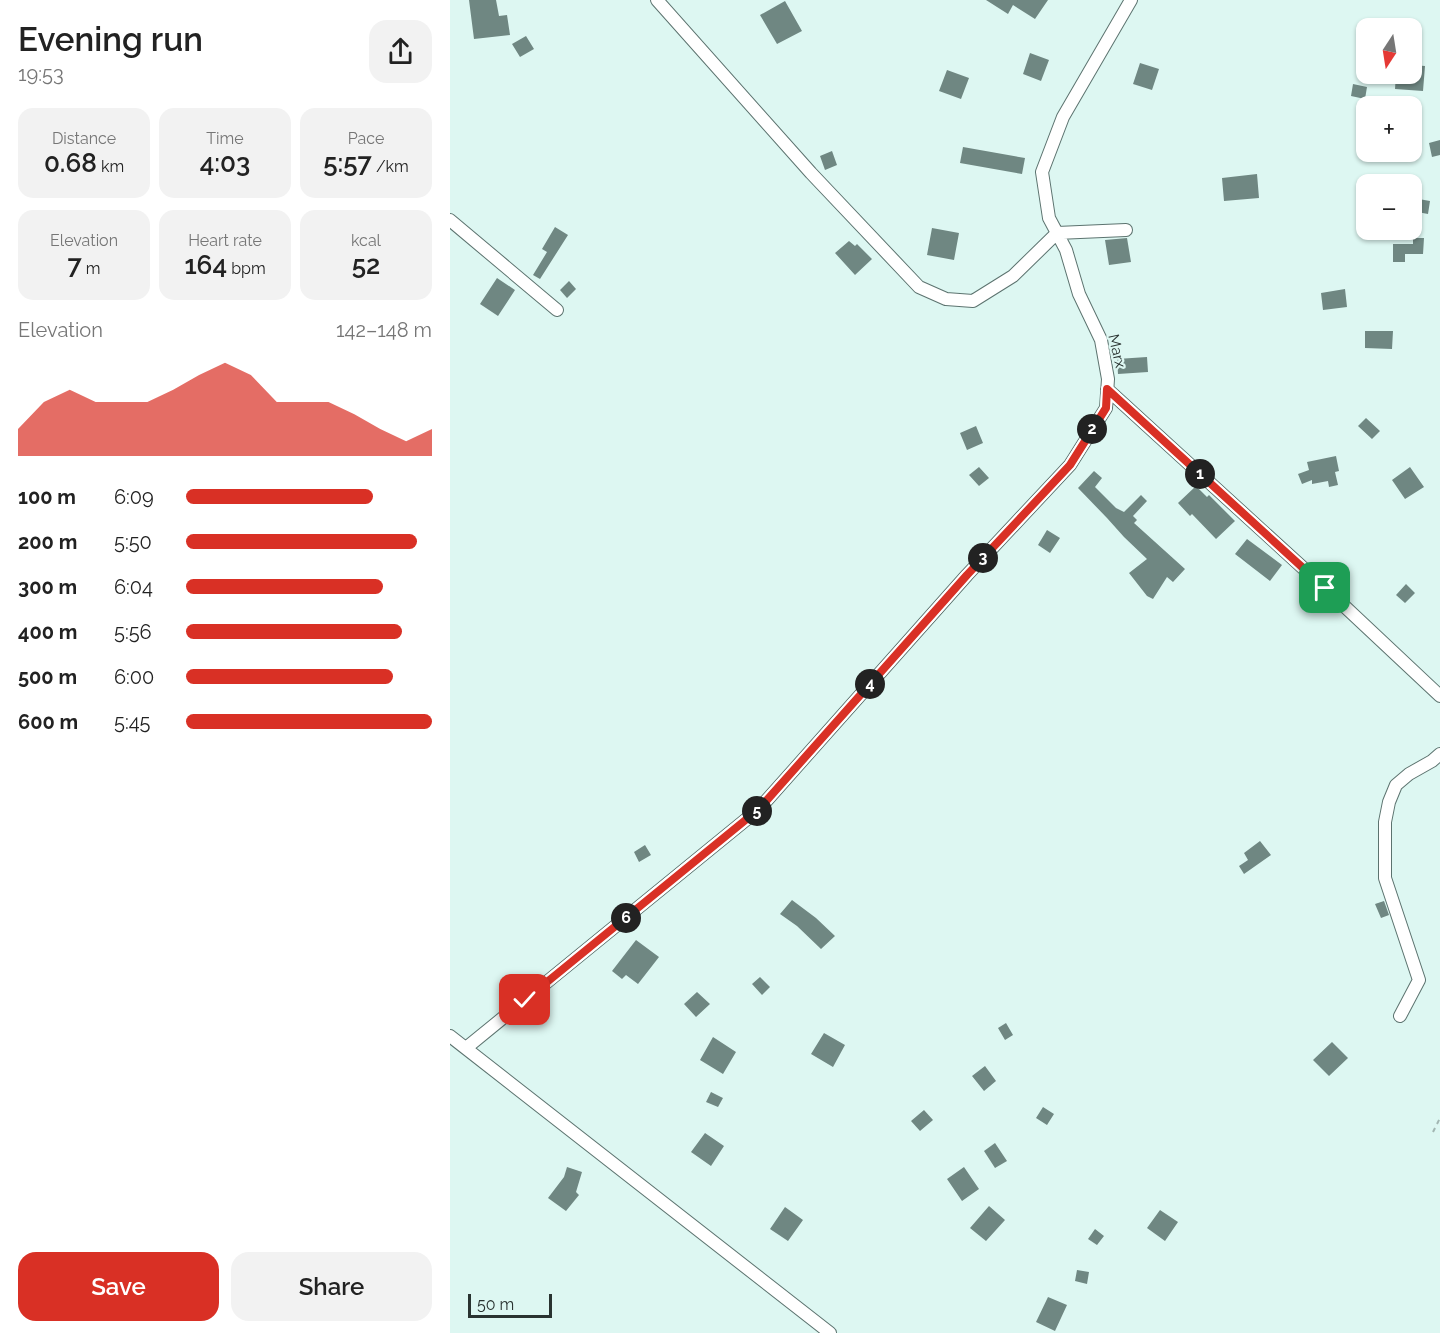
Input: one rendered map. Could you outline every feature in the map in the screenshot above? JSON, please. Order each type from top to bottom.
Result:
[{"type":"street","points":[[657,0],[812,173],[919,287],[945,299],[973,301],[1013,276],[1057,233],[1126,231]]},
{"type":"street","name":"Marx","points":[[466,1048],[759,809],[967,575],[1070,465],[1106,408],[1108,379],[1101,340],[1079,294],[1066,250],[1049,218],[1042,172],[1063,117],[1131,0]]},
{"type":"street","points":[[450,220],[557,310]]},
{"type":"street","points":[[1107,389],[1440,696]]},
{"type":"street","points":[[1400,1016],[1419,980],[1385,878],[1385,822],[1389,802],[1396,785],[1440,754]]},
{"type":"street","points":[[450,1036],[830,1333]]},
{"type":"path","points":[[1433,1132],[1440,1118]]},
{"type":"building","points":[[469,0],[496,0],[499,16],[507,15],[510,35],[474,39]]},
{"type":"building","points":[[986,0],[1048,0],[1035,19],[1013,5],[1008,14]]},
{"type":"building","points":[[785,1],[802,31],[777,44],[760,15]]},
{"type":"building","points":[[526,36],[534,49],[520,57],[512,44]]},
{"type":"building","points":[[1030,53],[1049,60],[1041,81],[1023,74]]},
{"type":"building","points":[[1140,63],[1159,69],[1152,90],[1133,84]]},
{"type":"building","points":[[1422,66],[1425,66],[1423,91],[1395,89],[1395,84],[1422,84]]},
{"type":"building","points":[[947,70],[969,78],[961,99],[939,91]]},
{"type":"building","points":[[1353,84],[1367,87],[1366,96],[1351,96]]},
{"type":"building","points":[[1440,140],[1440,155],[1432,157],[1429,143]]},
{"type":"building","points":[[963,147],[1025,158],[1022,174],[960,163]]},
{"type":"building","points":[[832,151],[837,165],[825,170],[820,156]]},
{"type":"building","points":[[1257,174],[1259,198],[1224,201],[1222,178]]},
{"type":"building","points":[[1422,200],[1430,201],[1428,214],[1422,213]]},
{"type":"building","points":[[555,227],[568,235],[540,279],[533,275],[547,252],[542,249]]},
{"type":"building","points":[[932,228],[959,233],[954,260],[927,255]]},
{"type":"building","points":[[1127,238],[1131,262],[1109,265],[1105,240]]},
{"type":"building","points":[[1424,238],[1423,254],[1405,254],[1405,262],[1393,262],[1393,244],[1413,244],[1413,240]]},
{"type":"building","points":[[849,241],[855,246],[857,244],[872,259],[855,275],[835,253]]},
{"type":"building","points":[[497,278],[515,290],[498,316],[480,304]]},
{"type":"building","points":[[569,281],[576,289],[567,298],[560,290]]},
{"type":"building","points":[[1345,289],[1347,307],[1323,310],[1321,293]]},
{"type":"building","points":[[1365,331],[1393,331],[1392,349],[1365,348]]},
{"type":"building","points":[[1147,357],[1148,372],[1118,374],[1117,359]]},
{"type":"building","points":[[1366,418],[1380,431],[1372,439],[1358,426]]},
{"type":"building","points":[[976,426],[983,443],[967,450],[960,433]]},
{"type":"building","points":[[1336,456],[1339,471],[1335,472],[1338,485],[1329,487],[1328,481],[1312,484],[1312,480],[1302,484],[1298,474],[1309,470],[1307,462]]},
{"type":"building","points":[[979,467],[989,478],[979,486],[969,475]]},
{"type":"building","points":[[1410,467],[1424,487],[1405,499],[1392,480]]},
{"type":"building","points":[[1094,471],[1102,478],[1095,487],[1116,508],[1124,512],[1141,495],[1147,501],[1133,516],[1137,520],[1134,523],[1185,569],[1173,582],[1167,577],[1153,599],[1147,596],[1129,573],[1147,559],[1078,488]]},
{"type":"building","points":[[1196,486],[1207,497],[1209,495],[1235,521],[1216,539],[1178,503]]},
{"type":"building","points":[[1047,530],[1060,538],[1050,553],[1038,545]]},
{"type":"building","points":[[1247,539],[1282,565],[1270,581],[1235,554]]},
{"type":"building","points":[[1406,584],[1415,593],[1405,603],[1396,595]]},
{"type":"building","points":[[1260,841],[1271,855],[1244,874],[1239,866],[1248,860],[1244,853]]},
{"type":"building","points":[[645,845],[651,855],[639,862],[634,852]]},
{"type":"building","points":[[792,900],[835,936],[821,949],[797,926],[780,914]]},
{"type":"building","points":[[1384,901],[1389,915],[1381,918],[1375,904]]},
{"type":"building","points":[[636,940],[659,957],[638,984],[626,975],[622,979],[612,971]]},
{"type":"building","points":[[760,977],[770,987],[762,995],[752,984]]},
{"type":"building","points":[[697,992],[710,1004],[696,1017],[684,1004]]},
{"type":"building","points":[[1006,1023],[1013,1035],[1005,1040],[998,1028]]},
{"type":"building","points":[[824,1033],[845,1045],[833,1067],[811,1054]]},
{"type":"building","points":[[713,1037],[736,1052],[723,1074],[700,1060]]},
{"type":"building","points":[[1332,1042],[1348,1058],[1329,1076],[1313,1060]]},
{"type":"building","points":[[985,1066],[996,1081],[984,1091],[972,1076]]},
{"type":"building","points":[[711,1092],[723,1098],[718,1107],[706,1102]]},
{"type":"building","points":[[1043,1107],[1054,1114],[1047,1125],[1036,1118]]},
{"type":"building","points":[[924,1110],[933,1120],[920,1131],[911,1121]]},
{"type":"building","points":[[705,1133],[724,1146],[711,1166],[691,1152]]},
{"type":"building","points":[[995,1143],[1007,1161],[995,1168],[984,1151]]},
{"type":"building","points":[[567,1167],[582,1172],[576,1192],[579,1195],[566,1211],[548,1198],[564,1177]]},
{"type":"building","points":[[964,1167],[979,1189],[962,1201],[947,1179]]},
{"type":"building","points":[[989,1206],[1005,1220],[986,1241],[970,1228]]},
{"type":"building","points":[[785,1207],[803,1220],[788,1241],[770,1229]]},
{"type":"building","points":[[1160,1210],[1178,1222],[1165,1241],[1147,1228]]},
{"type":"building","points":[[1095,1229],[1104,1236],[1097,1245],[1088,1239]]},
{"type":"building","points":[[1077,1270],[1089,1272],[1087,1284],[1075,1281]]},
{"type":"building","points":[[1048,1297],[1067,1305],[1055,1331],[1036,1322]]},
{"type":"route","points":[[525,1000],[759,809],[967,575],[1070,465],[1106,408],[1107,389],[1325,588]]}]
